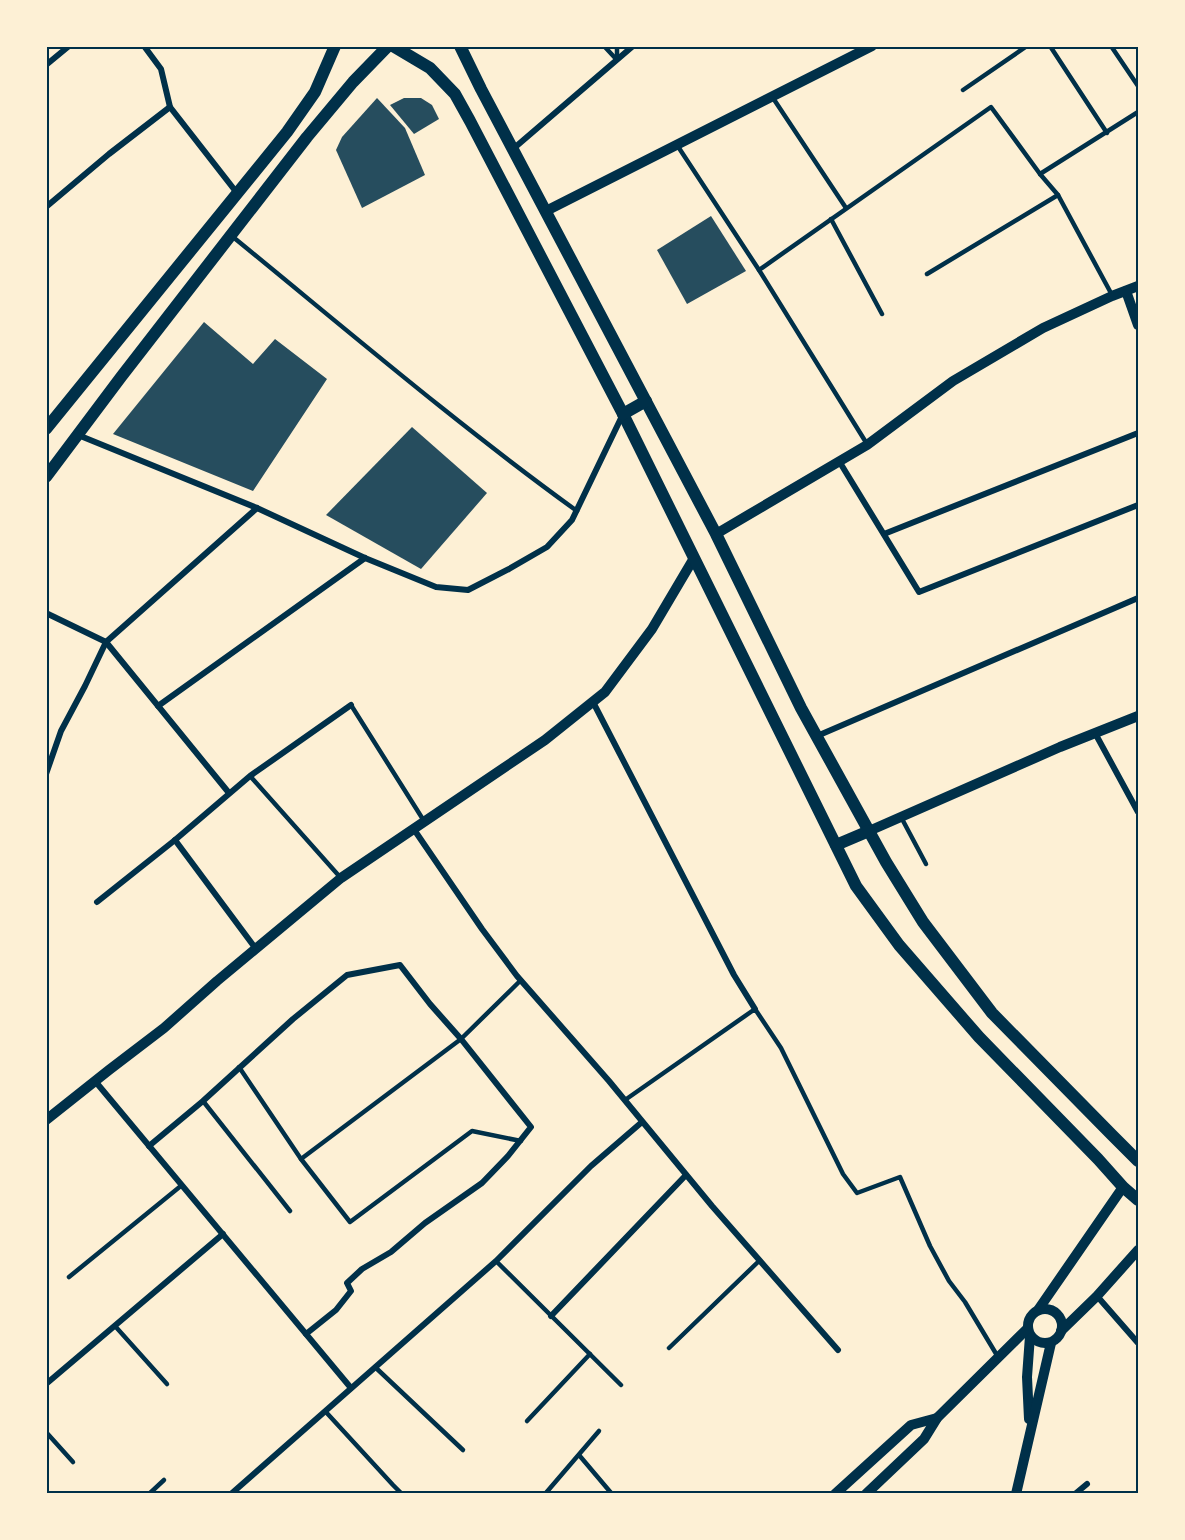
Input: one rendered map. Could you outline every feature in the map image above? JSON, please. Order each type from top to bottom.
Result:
[{"type":"main road","points":[[46,429],[287,132],[315,92],[335,46]]},
{"type":"main road","points":[[46,477],[121,376],[307,138],[353,82],[388,46]]},
{"type":"main road","points":[[393,46],[430,68],[455,94],[623,414],[856,886],[899,945],[979,1037],[1138,1200]]},
{"type":"main road","points":[[460,46],[716,534],[801,708],[886,862],[923,922],[992,1013],[1138,1161]]},
{"type":"main road","points":[[623,414],[646,402]]},
{"type":"main road","points":[[836,845],[869,831]]},
{"type":"street","points":[[46,65],[69,46]]},
{"type":"street","points":[[144,46],[161,69],[170,107],[237,193]]},
{"type":"street","points":[[513,149],[633,46]]},
{"type":"street","points":[[546,211],[872,46]]},
{"type":"street","points":[[46,207],[170,107]]},
{"type":"street","points":[[716,534],[867,445],[953,381],[1043,328],[1138,286]]},
{"type":"street","points":[[1126,291],[1138,325]]},
{"type":"street","points":[[78,435],[258,508],[364,558],[436,587],[468,590],[509,570],[547,547],[573,520],[623,414]]},
{"type":"street","points":[[884,534],[1138,433]]},
{"type":"street","points":[[839,461],[919,592],[1138,505]]},
{"type":"street","points":[[46,774],[61,731],[106,642],[258,508]]},
{"type":"street","points":[[158,706],[364,558]]},
{"type":"street","points":[[46,1120],[164,1028],[341,878],[545,740],[605,692],[652,629],[694,558]]},
{"type":"street","points":[[817,736],[1138,598]]},
{"type":"street","points":[[46,613],[106,642],[229,793]]},
{"type":"street","points":[[593,702],[734,975],[754,1009]]},
{"type":"street","points":[[97,902],[250,776],[351,705]]},
{"type":"street","points":[[869,831],[1060,747],[1138,716]]},
{"type":"street","points":[[1095,733],[1138,812]]},
{"type":"street","points":[[413,828],[520,980],[625,1100],[759,1261],[838,1350]]},
{"type":"street","points":[[175,840],[256,950]]},
{"type":"street","points":[[149,1146],[203,1101],[293,1019],[347,975],[400,965],[531,1127],[482,1183],[425,1223],[391,1252],[362,1269],[347,1283],[351,1291],[336,1310],[306,1334]]},
{"type":"street","points":[[95,1081],[351,1388]]},
{"type":"street","points":[[231,1494],[496,1261],[591,1166],[642,1122]]},
{"type":"street","points":[[551,1316],[686,1175]]},
{"type":"street","points":[[1030,1431],[1027,1377],[1028,1321],[1038,1310],[1123,1186]]},
{"type":"street","points":[[46,1384],[222,1234]]},
{"type":"street","points":[[1029,1333],[1036,1342],[1043,1344],[1057,1338],[1138,1250]]},
{"type":"street","points":[[1097,1296],[1138,1343]]},
{"type":"street","points":[[1038,1310],[1046,1309],[1059,1316],[1062,1324],[1061,1331]]},
{"type":"street","points":[[866,1494],[924,1439],[937,1418],[998,1357],[1029,1333]]},
{"type":"street","points":[[1016,1494],[1051,1342]]},
{"type":"street","points":[[835,1494],[912,1425],[937,1418]]},
{"type":"street","points":[[1075,1494],[1087,1484]]},
{"type":"lane","points":[[604,46],[617,60]]},
{"type":"lane","points":[[617,46],[617,60]]},
{"type":"lane","points":[[963,90],[1027,46]]},
{"type":"lane","points":[[1050,46],[1107,133]]},
{"type":"lane","points":[[1111,46],[1138,86]]},
{"type":"lane","points":[[773,97],[846,208]]},
{"type":"lane","points":[[759,270],[991,107],[1058,195],[1112,296]]},
{"type":"lane","points":[[1040,174],[1138,112]]},
{"type":"lane","points":[[677,145],[759,270],[867,445]]},
{"type":"lane","points":[[927,274],[1058,195]]},
{"type":"lane","points":[[831,219],[882,314]]},
{"type":"lane","points":[[231,236],[429,398],[577,512]]},
{"type":"lane","points":[[351,705],[424,821]]},
{"type":"lane","points":[[250,776],[341,878]]},
{"type":"lane","points":[[901,817],[926,864]]},
{"type":"lane","points":[[301,1159],[461,1039],[520,980]]},
{"type":"lane","points":[[625,1100],[754,1009],[781,1048],[843,1174],[857,1193],[900,1177],[944,1272],[998,1357]]},
{"type":"lane","points":[[239,1066],[301,1159],[350,1222],[472,1131],[520,1141]]},
{"type":"lane","points":[[203,1101],[290,1211]]},
{"type":"lane","points":[[69,1278],[182,1185]]},
{"type":"lane","points":[[496,1261],[621,1385]]},
{"type":"lane","points":[[669,1348],[759,1261]]},
{"type":"lane","points":[[115,1326],[167,1384]]},
{"type":"lane","points":[[526,1421],[590,1354]]},
{"type":"lane","points":[[375,1367],[463,1450]]},
{"type":"lane","points":[[325,1411],[402,1494]]},
{"type":"lane","points":[[46,1431],[73,1462]]},
{"type":"lane","points":[[545,1494],[599,1431]]},
{"type":"lane","points":[[579,1455],[612,1494]]},
{"type":"lane","points":[[149,1494],[164,1480]]},
{"type":"lane","points":[[393,1494],[398,1489]]},
{"type":"building","points":[[377,98],[405,128],[425,175],[362,208],[336,150],[342,137]]},
{"type":"building","points":[[404,98],[421,98],[432,105],[439,119],[414,134],[390,105]]},
{"type":"building","points":[[711,216],[746,271],[687,304],[657,250]]},
{"type":"building","points":[[204,322],[253,364],[275,339],[327,379],[253,491],[113,434]]},
{"type":"building","points":[[412,427],[487,493],[421,569],[326,515]]}]
